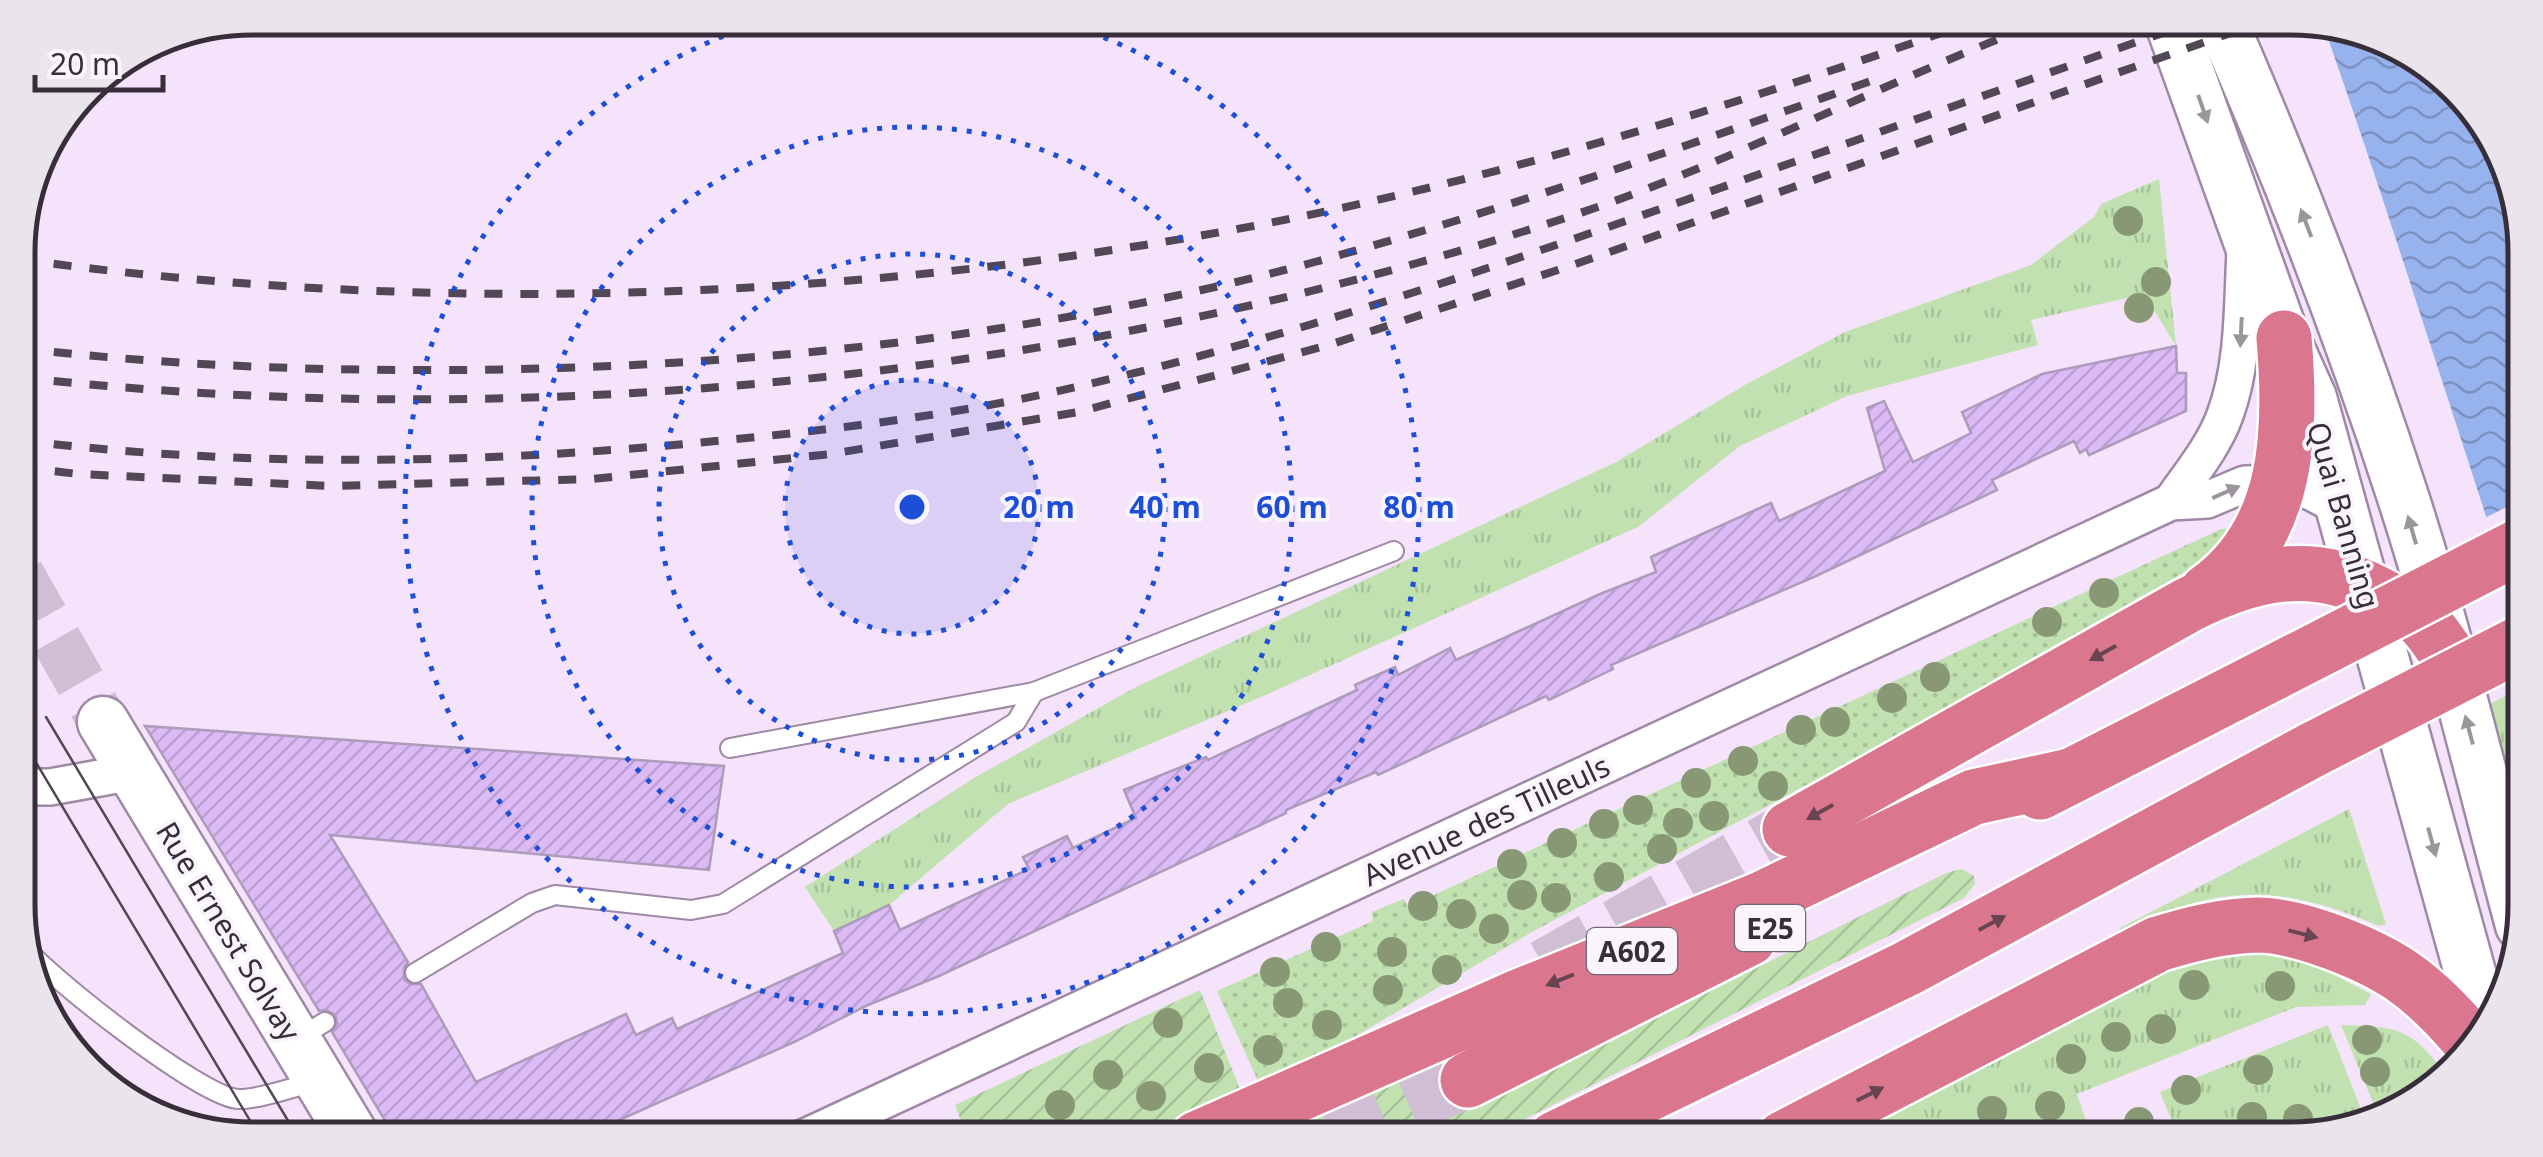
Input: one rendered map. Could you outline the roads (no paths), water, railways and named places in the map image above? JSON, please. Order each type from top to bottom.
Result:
[{"type":"highway","points":[[2188,605],[2214,587],[2251,547],[2262,531],[2280,484],[2288,423],[2284,338]]},
{"type":"highway","name":"E25","points":[[1468,1080],[2508,552]]},
{"type":"highway","points":[[1790,829],[2230,585],[2281,572],[2326,574],[2364,587],[2421,620],[2450,657]]},
{"type":"highway","points":[[1590,1122],[1906,969],[2508,649]]},
{"type":"highway","name":"A602","points":[[1236,1122],[1521,996],[1762,900],[1974,797],[2071,776]]},
{"type":"highway","points":[[1817,1122],[2158,944],[2207,930],[2261,925],[2314,936],[2402,976],[2444,1010],[2465,1034]]},
{"type":"highway","points":[[1667,1122],[1852,1022],[1906,969]]},
{"type":"main road","name":"Quai Banning","points":[[2175,35],[2284,338],[2311,398],[2480,1010]]},
{"type":"main road","name":"Quai Banning","points":[[2228,35],[2282,158],[2404,502],[2508,873]]},
{"type":"main road","name":"Rue Ernest Solvay","points":[[103,722],[313,1048],[346,1122]]},
{"type":"street","points":[[2172,502],[2226,415],[2240,350],[2246,235]]},
{"type":"street","name":"Avenue des Tilleuls","points":[[837,1122],[2172,502],[2207,500],[2245,484],[2280,484],[2311,492],[2343,508]]},
{"type":"street","points":[[35,787],[133,772]]},
{"type":"lane","points":[[730,748],[1034,692],[1394,551]]},
{"type":"lane","points":[[415,973],[532,903],[555,895],[690,910],[723,904],[1016,722],[1034,692]]},
{"type":"lane","points":[[44,967],[202,1085],[237,1099],[313,1048]]},
{"type":"water","points":[[2328,38],[2399,64],[2444,99],[2479,144],[2501,196],[2508,252],[2508,582]]},
{"type":"tunnel","points":[[35,602],[103,722]]},
{"type":"tunnel","points":[[1544,967],[1790,829]]},
{"type":"tunnel","points":[[1372,1122],[1468,1080]]},
{"type":"tram line","points":[[46,717],[289,1122]]},
{"type":"tram line","points":[[35,761],[251,1122]]},
{"type":"railway","points":[[35,261],[176,278],[336,289],[498,294],[660,292],[822,283],[983,267],[1143,245],[1299,217],[1473,177],[1731,103],[1935,35]]},
{"type":"railway","points":[[35,378],[210,393],[404,399],[599,395],[795,380],[990,355],[1183,320],[1372,275],[1556,221],[1682,175],[2010,35]]},
{"type":"railway","points":[[35,442],[272,459],[442,459],[612,450],[792,433],[1029,397],[1156,368],[1471,274],[2157,35]]},
{"type":"railway","points":[[35,469],[331,486],[592,479],[831,454],[1078,412],[1329,345],[1567,267],[2225,35]]},
{"type":"railway","points":[[35,350],[236,366],[563,368],[778,355],[993,329],[1206,289],[1382,243],[1593,177],[1871,81]]}]
